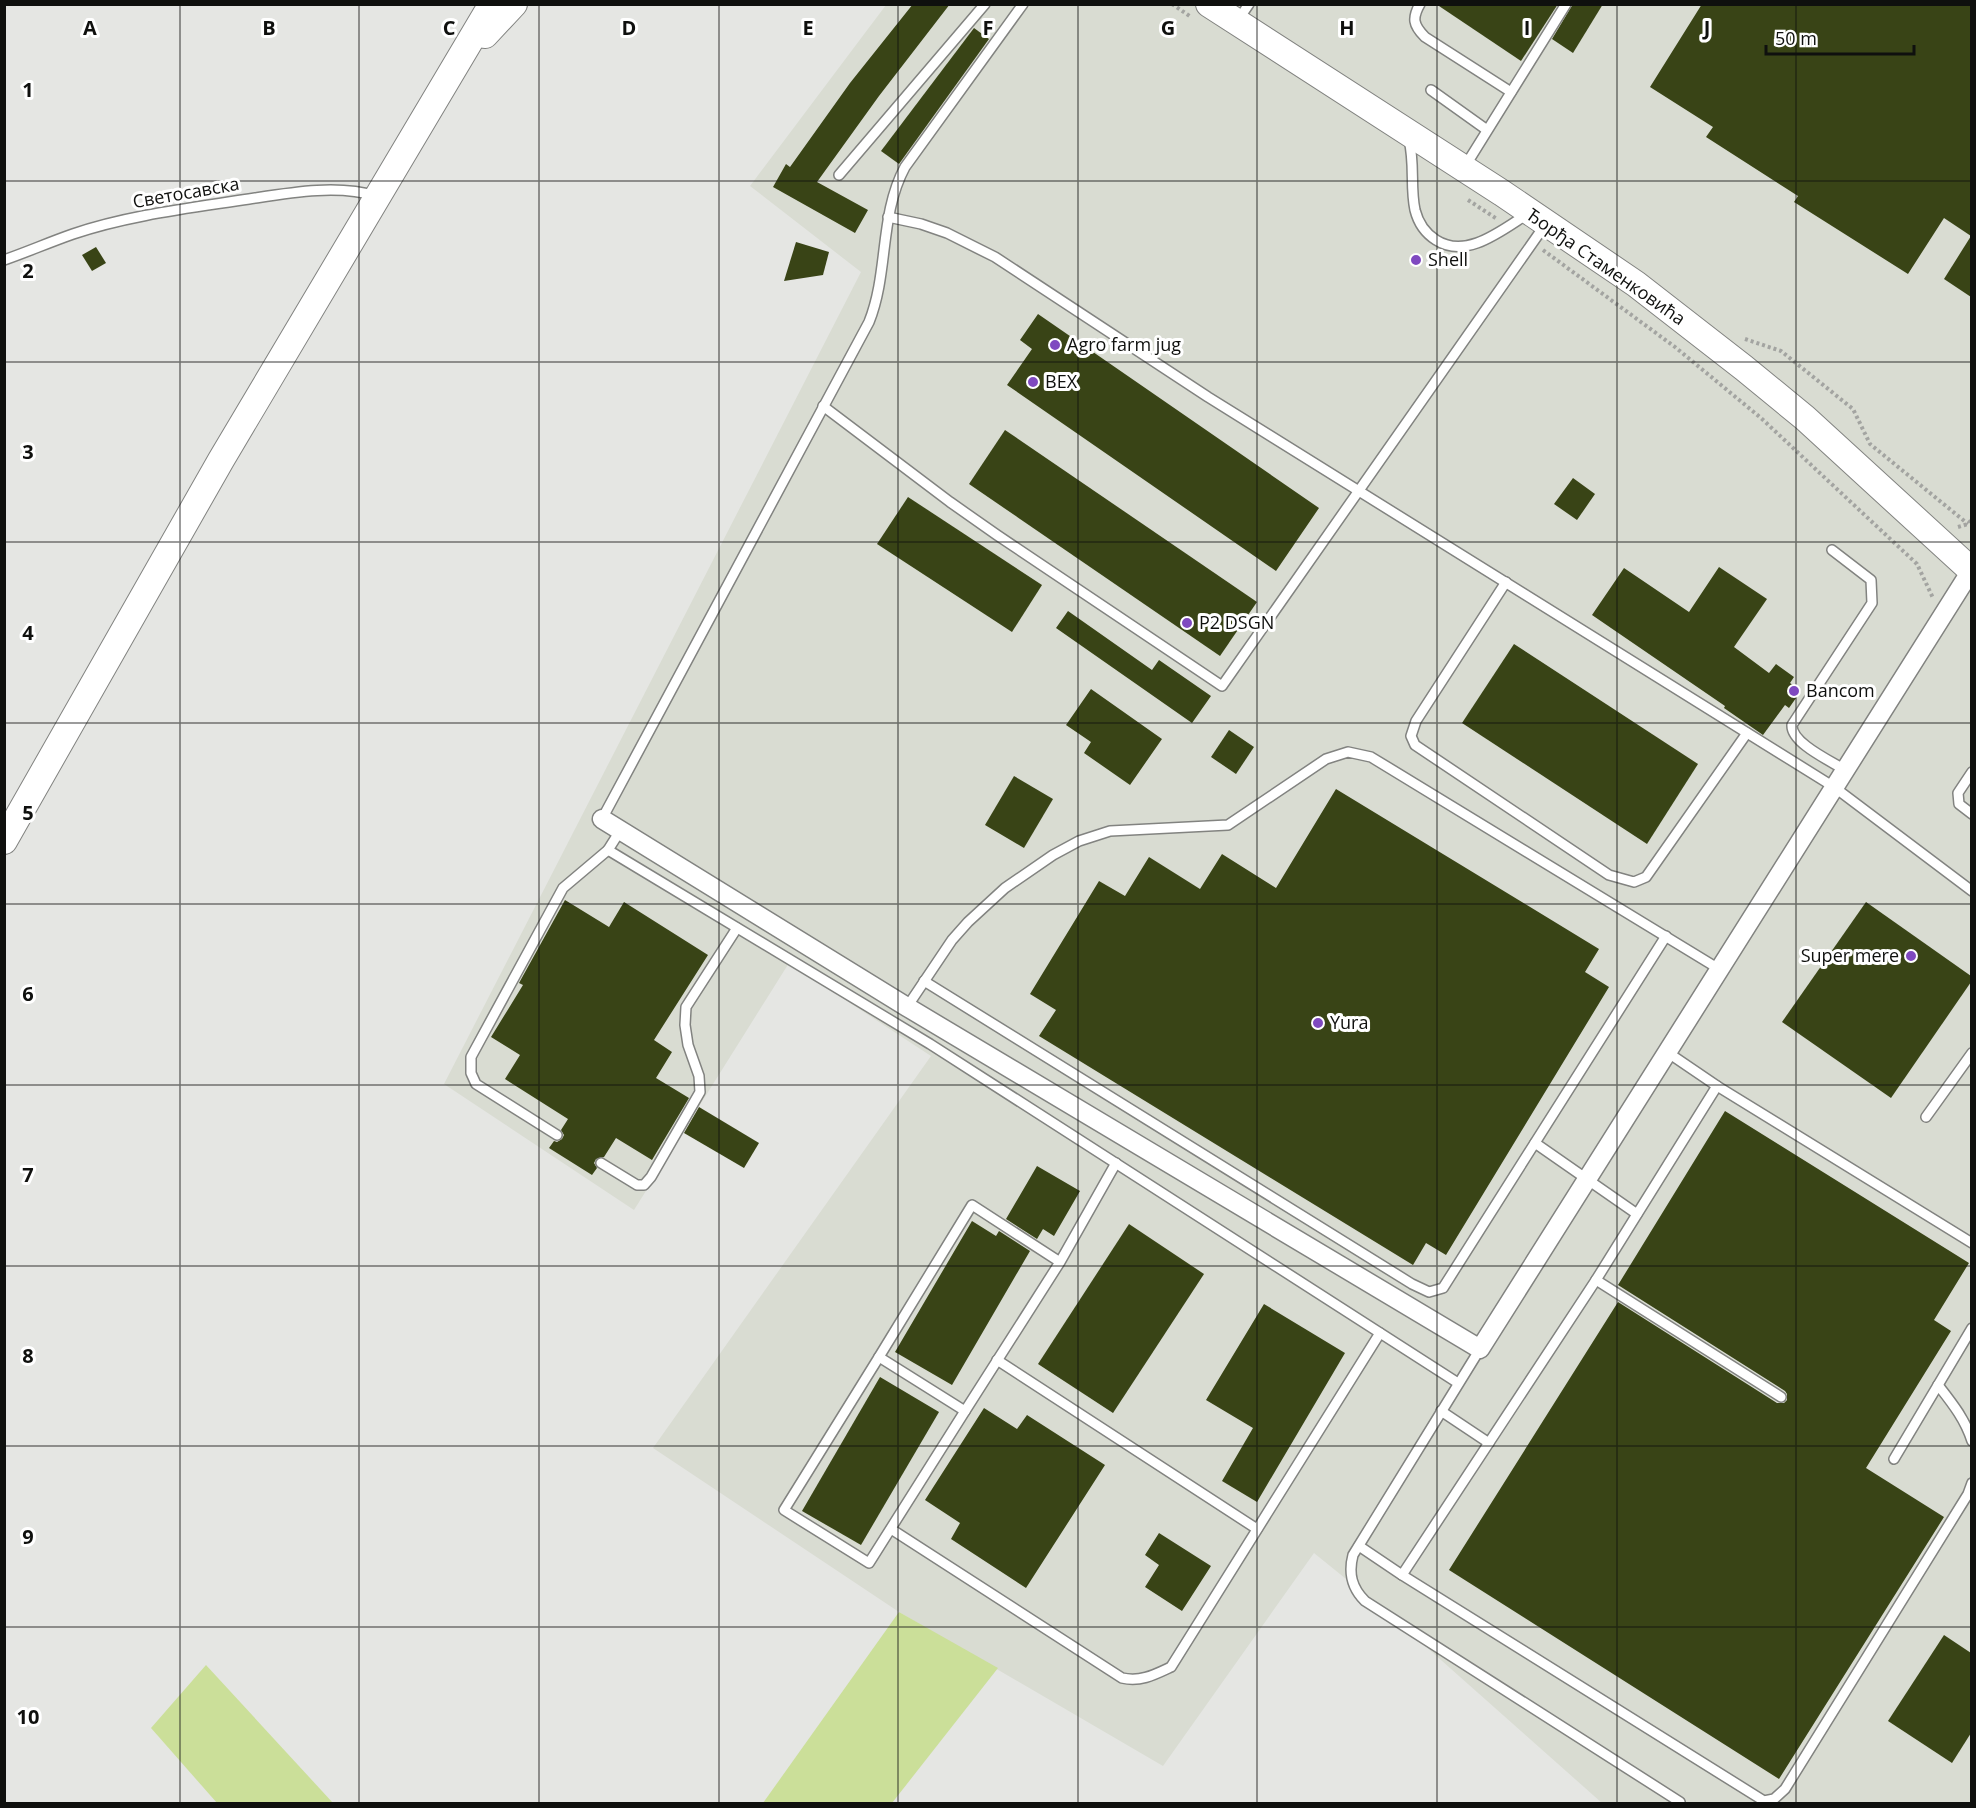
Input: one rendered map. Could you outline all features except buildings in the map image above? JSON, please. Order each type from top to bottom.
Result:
[{"type":"main road","points":[[4,841],[221,460],[492,4]]},
{"type":"main road","points":[[456,65],[514,4]]},
{"type":"main road","name":"Ђорђа Стаменковића","points":[[1200,11],[1243,13],[1407,132],[1464,169],[1536,226],[1636,284],[1805,418],[1971,570]]},
{"type":"street","points":[[602,819],[907,1007],[1480,1349],[1971,570]]},
{"type":"lane","points":[[839,175],[985,4]]},
{"type":"lane","points":[[602,819],[869,322],[880,287],[888,217],[895,189],[905,166],[1023,4]]},
{"type":"lane","points":[[1420,4],[1414,14],[1415,21],[1418,30],[1425,37],[1510,92]]},
{"type":"lane","points":[[1464,169],[1566,4]]},
{"type":"lane","points":[[1431,90],[1487,130]]},
{"type":"lane","points":[[1407,132],[1413,164],[1415,208],[1423,228],[1431,236],[1449,246],[1470,246],[1507,226],[1536,226]]},
{"type":"lane","name":"Светосавска","points":[[4,260],[75,233],[175,210],[272,195],[346,189],[378,197]]},
{"type":"lane","points":[[888,217],[947,233],[995,257],[1208,397],[1834,786],[1971,891]]},
{"type":"lane","points":[[823,406],[987,529],[1222,686],[1359,490],[1536,226]]},
{"type":"lane","points":[[1832,550],[1870,580],[1872,603],[1792,725],[1792,731],[1797,740],[1845,770]]},
{"type":"lane","points":[[1506,582],[1416,721],[1411,736],[1415,745],[1609,875],[1634,882],[1646,877],[1747,733]]},
{"type":"lane","points":[[907,1007],[952,940],[980,910],[1005,888],[1053,855],[1079,841],[1110,831],[1228,825],[1326,759],[1348,752],[1371,757],[1719,969]]},
{"type":"lane","points":[[1971,772],[1958,794],[1959,804],[1971,814]]},
{"type":"lane","points":[[557,1135],[476,1084],[471,1073],[471,1058],[563,888],[608,850],[620,831]]},
{"type":"lane","points":[[608,850],[930,1044],[1458,1383]]},
{"type":"lane","points":[[601,1162],[637,1185],[644,1185],[651,1177],[700,1092],[701,1085],[688,1045],[685,1025],[687,1007],[737,928]]},
{"type":"lane","points":[[924,981],[1412,1284],[1429,1292],[1443,1288],[1666,936]]},
{"type":"lane","points":[[1667,1052],[1717,1086],[1971,1243]]},
{"type":"lane","points":[[1926,1117],[1971,1053]]},
{"type":"lane","points":[[1402,1575],[1596,1280],[1717,1086]]},
{"type":"lane","points":[[1535,1143],[1637,1214]]},
{"type":"lane","points":[[1060,1262],[972,1205],[784,1510],[869,1563],[1060,1262],[1116,1163]]},
{"type":"lane","points":[[1596,1280],[1781,1397]]},
{"type":"lane","points":[[1894,1459],[1971,1329]]},
{"type":"lane","points":[[891,1529],[1122,1678],[1134,1681],[1147,1679],[1171,1667],[1380,1333]]},
{"type":"lane","points":[[1480,1349],[1353,1555],[1351,1576],[1358,1594],[1365,1601],[1680,1802]]},
{"type":"lane","points":[[879,1357],[965,1411]]},
{"type":"lane","points":[[997,1360],[1257,1529]]},
{"type":"lane","points":[[1938,1385],[1957,1410],[1968,1429],[1971,1441]]},
{"type":"lane","points":[[1441,1411],[1489,1443]]},
{"type":"lane","points":[[1359,1546],[1764,1801],[1774,1799],[1785,1789],[1968,1494],[1971,1483]]},
{"type":"path","points":[[1172,4],[1200,11]]},
{"type":"path","points":[[1460,195],[1507,226]]},
{"type":"path","points":[[1536,226],[1675,347],[1761,418],[1917,564],[1942,614]]},
{"type":"shaded area","points":[[886,5],[1971,5],[1971,1803],[1602,1803],[1388,1613],[1314,1553],[1163,1766],[899,1612],[653,1448],[931,1056],[789,963],[634,1210],[444,1084],[861,272],[750,186]]},
{"type":"green space","points":[[899,1612],[998,1668],[892,1803],[763,1803]]},
{"type":"green space","points":[[206,1665],[333,1803],[217,1803],[151,1728]]},
{"type":"place","name":"Shell","points":[[1416,260]]},
{"type":"place","name":"Agro farm jug","points":[[1055,345]]},
{"type":"place","name":"BEX","points":[[1033,382]]},
{"type":"place","name":"P2 DSGN","points":[[1187,623]]},
{"type":"place","name":"Bancom","points":[[1794,691]]},
{"type":"place","name":"Super mere","points":[[1911,956]]},
{"type":"place","name":"Yura","points":[[1318,1023]]}]
